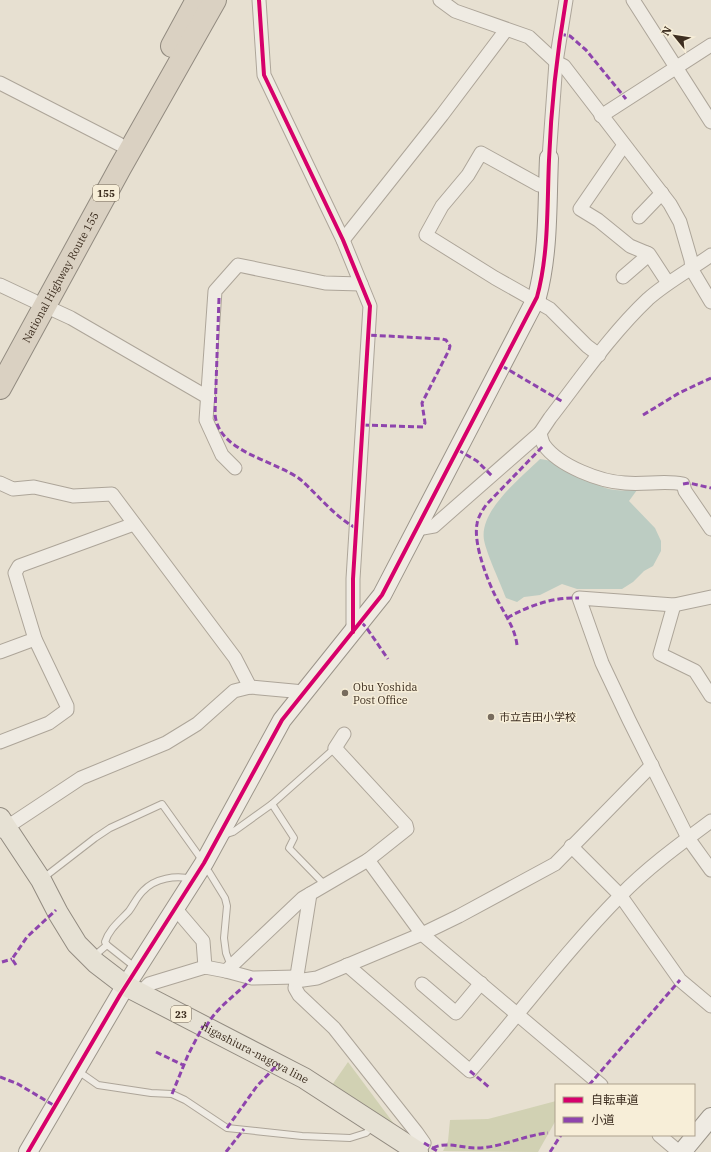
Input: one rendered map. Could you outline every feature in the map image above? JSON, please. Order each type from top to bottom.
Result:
[{"type":"highway","name":"National Highway Route 155","points":[[0,388],[39,303],[119,144],[197,0]]},
{"type":"highway","name":"National Highway Route 155","points":[[0,361],[39,303],[120,168],[215,0]]},
{"type":"main road","name":"higashiura-nagoya line","points":[[2,826],[41,880],[58,913],[77,944],[91,959],[133,990],[304,1078],[418,1152]]},
{"type":"street","points":[[259,0],[264,75],[343,240],[370,306],[353,579],[353,632]]},
{"type":"street","points":[[440,0],[455,11],[528,37],[556,62],[564,66],[601,116],[662,193],[680,222],[691,260],[692,270],[711,302]]},
{"type":"street","points":[[28,1152],[77,1070],[133,990],[137,969],[200,870],[282,720],[382,595],[535,301],[541,284],[546,229],[549,158],[556,62],[566,0]]},
{"type":"street","points":[[633,0],[711,122]]},
{"type":"street","points":[[343,240],[442,115],[506,30]]},
{"type":"street","points":[[601,116],[676,66],[711,45]]},
{"type":"street","points":[[0,83],[119,144]]},
{"type":"street","points":[[624,145],[580,209],[598,220],[630,246],[647,254],[668,283]]},
{"type":"street","points":[[548,186],[539,185],[481,152],[468,175],[442,206],[426,235],[550,309],[587,346],[599,355]]},
{"type":"street","points":[[639,217],[662,193]]},
{"type":"street","points":[[623,277],[645,258],[647,254]]},
{"type":"street","points":[[417,529],[434,526],[540,433],[550,418],[623,325],[648,299],[668,283],[692,270],[711,255]]},
{"type":"street","points":[[235,468],[222,455],[206,420],[209,398],[212,310],[215,291],[238,265],[325,283],[361,284]]},
{"type":"street","points":[[0,285],[71,318],[209,398]]},
{"type":"street","points":[[540,433],[544,445],[559,459],[610,482],[672,482],[683,484],[685,491],[711,529]]},
{"type":"street","points":[[0,483],[13,489],[34,487],[73,496],[112,494],[235,658],[250,687]]},
{"type":"street","points":[[0,742],[49,723],[66,710],[67,706],[35,639],[15,573],[19,566],[134,524]]},
{"type":"street","points":[[711,597],[674,605],[579,598],[602,663],[688,838],[711,870]]},
{"type":"street","points":[[674,605],[660,654],[695,671],[711,696]]},
{"type":"street","points":[[0,652],[35,639]]},
{"type":"street","points":[[2,826],[81,778],[166,743],[197,724],[234,691],[250,687],[304,692]]},
{"type":"street","points":[[229,968],[303,898],[368,860],[407,829],[406,825],[335,748],[344,734]]},
{"type":"street","points":[[133,990],[205,967],[229,968],[252,978],[317,978],[422,934],[460,916],[555,864],[652,765]]},
{"type":"street","points":[[347,965],[470,1071],[620,895],[688,838],[711,821]]},
{"type":"street","points":[[571,846],[620,895],[680,980],[711,1006]]},
{"type":"street","points":[[368,860],[422,934],[600,1084]]},
{"type":"street","points":[[310,894],[295,988],[299,995],[334,1028],[417,1133],[424,1143],[418,1152]]},
{"type":"street","points":[[174,910],[180,914],[203,941],[205,967]]},
{"type":"street","points":[[422,984],[456,1013],[481,983]]},
{"type":"street","points":[[695,1135],[711,1117]]},
{"type":"street","points":[[660,1136],[680,1152],[694,1136]]},
{"type":"lane","points":[[222,831],[228,834],[233,832],[272,804],[335,748]]},
{"type":"lane","points":[[41,880],[100,834],[162,804],[200,870]]},
{"type":"lane","points":[[272,804],[294,838],[289,848],[325,885]]},
{"type":"lane","points":[[91,959],[106,945],[105,942],[110,932],[130,910],[144,890],[156,882],[200,870],[209,872],[225,898],[224,938],[229,968]]},
{"type":"lane","points":[[106,945],[137,969]]},
{"type":"lane","points":[[77,1070],[98,1085],[151,1093],[172,1094],[185,1100],[227,1128],[302,1136],[350,1138],[366,1133],[375,1123]]},
{"type":"green space","points":[[348,1062],[406,1140],[330,1088]]},
{"type":"green space","points":[[555,1101],[555,1122],[538,1152],[443,1151],[448,1141],[450,1120],[488,1119]]},
{"type":"shaded area","points":[[540,459],[559,464],[606,488],[618,490],[637,490],[629,501],[655,528],[661,541],[661,551],[653,566],[644,571],[633,582],[622,589],[577,589],[562,584],[540,595],[524,597],[517,602],[506,598],[484,540],[484,529],[488,517],[503,495]]},
{"type":"marked path","points":[[560,34],[570,36],[586,50],[626,99]]},
{"type":"marked path","points":[[219,298],[215,414],[219,427],[226,438],[237,447],[301,480],[334,512],[356,528]]},
{"type":"marked path","points":[[363,425],[423,427],[425,423],[422,403],[450,346],[446,340],[442,339],[368,335]]},
{"type":"marked path","points":[[502,366],[563,402]]},
{"type":"marked path","points":[[643,415],[679,393],[711,378]]},
{"type":"marked path","points":[[517,645],[513,629],[495,595],[483,565],[477,543],[477,524],[479,516],[486,505],[544,445]]},
{"type":"marked path","points":[[458,450],[477,461],[492,476]]},
{"type":"marked path","points":[[683,484],[689,483],[711,488]]},
{"type":"marked path","points":[[507,618],[524,609],[551,600],[579,598]]},
{"type":"marked path","points":[[361,622],[388,659]]},
{"type":"marked path","points":[[16,965],[12,959],[27,937],[56,910]]},
{"type":"marked path","points":[[2,962],[12,959]]},
{"type":"marked path","points":[[206,1027],[221,1007],[252,978]]},
{"type":"marked path","points":[[590,1084],[680,980]]},
{"type":"marked path","points":[[172,1094],[188,1055],[203,1026]]},
{"type":"marked path","points":[[156,1052],[183,1065]]},
{"type":"marked path","points":[[227,1128],[257,1086],[278,1064]]},
{"type":"marked path","points":[[470,1071],[490,1088]]},
{"type":"marked path","points":[[0,1077],[18,1084],[55,1106]]},
{"type":"marked path","points":[[226,1152],[244,1129]]},
{"type":"marked path","points":[[433,1148],[443,1145],[471,1148],[494,1146],[530,1136],[548,1133]]},
{"type":"marked path","points":[[550,1152],[560,1136]]},
{"type":"marked path","points":[[424,1143],[439,1152]]},
{"type":"cycle path","points":[[259,0],[264,75],[343,240],[370,306],[353,579],[353,632]]},
{"type":"cycle path","points":[[28,1152],[120,995],[204,863],[282,720],[382,595],[537,297],[546,246],[553,100],[566,0]]},
{"type":"place","name":"Obu Yoshida Post Office","points":[[345,693]]},
{"type":"place","name":"市立吉田小学校","points":[[491,717]]}]
